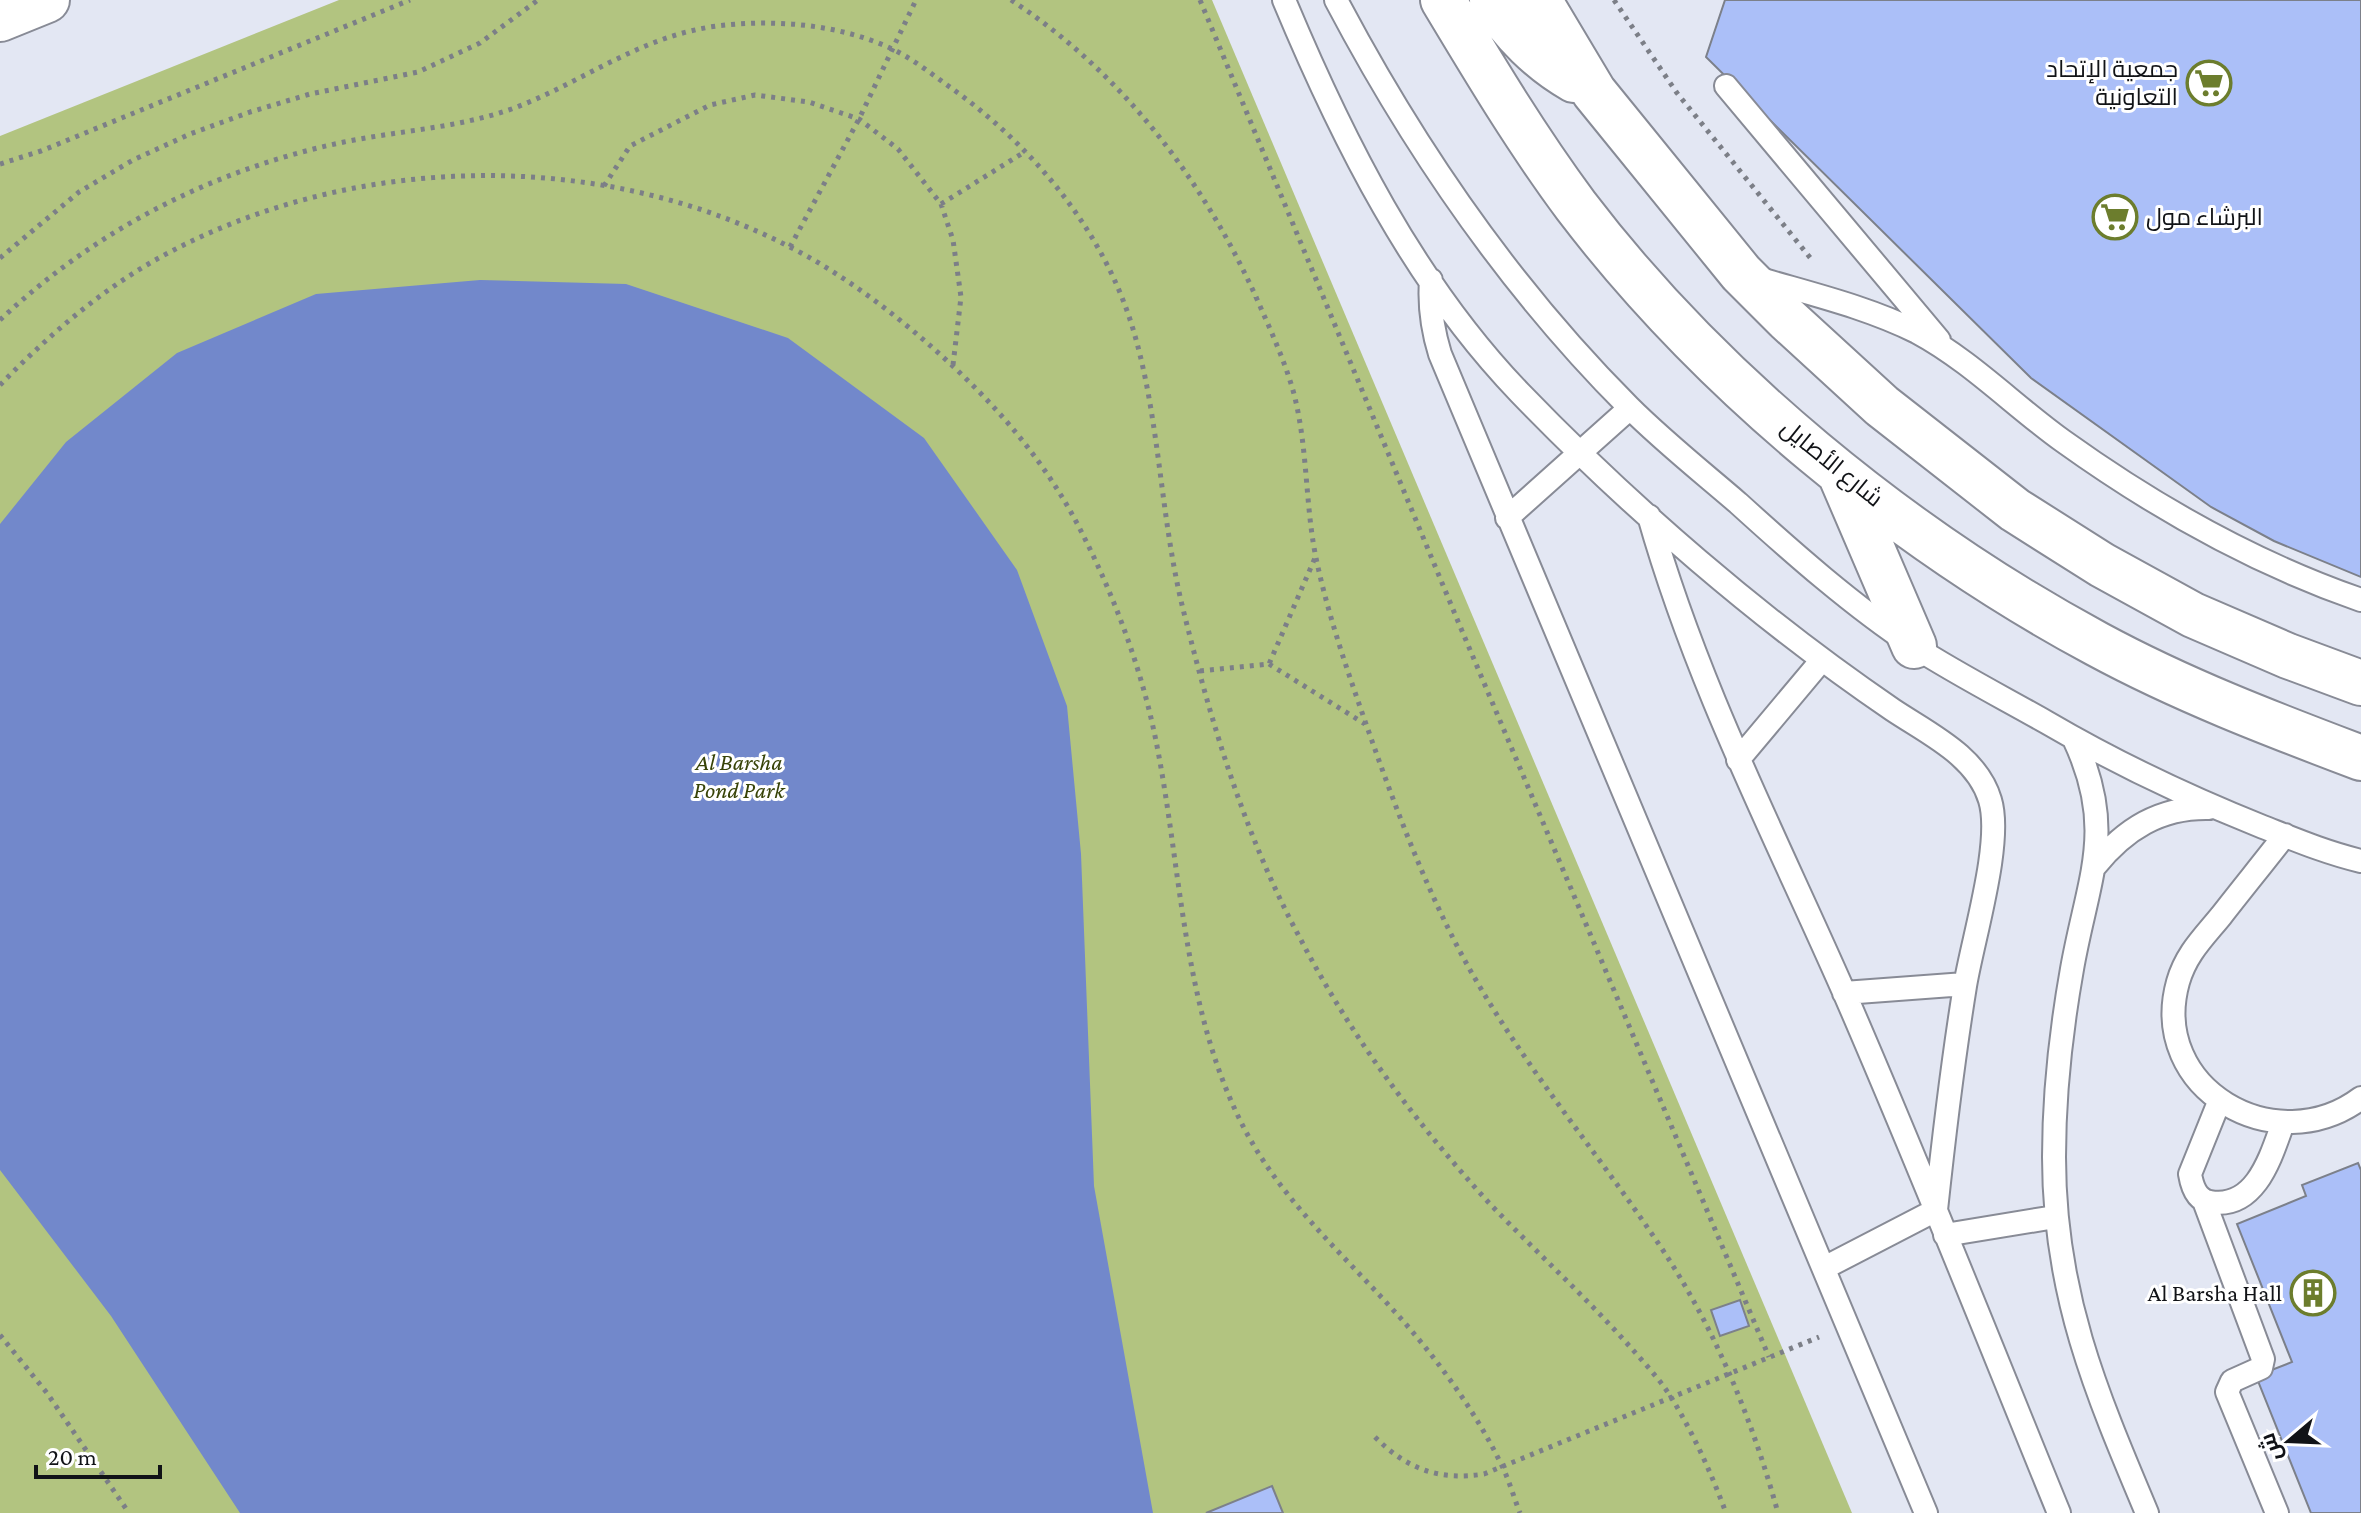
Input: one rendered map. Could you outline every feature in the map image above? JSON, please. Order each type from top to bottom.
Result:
[{"type":"street","points":[[0,19],[47,0]]},
{"type":"street","name":"شارع الأصايل","points":[[1443,0],[1501,98],[1577,206],[1662,307],[1755,401],[1840,474],[1973,570],[2097,644],[2226,707],[2361,758]]},
{"type":"street","points":[[1492,0],[1518,35],[1542,57],[1594,92]]},
{"type":"street","points":[[1539,0],[1594,92],[1741,273],[1882,406],[2015,510],[2102,565],[2193,615],[2361,683]]},
{"type":"street","points":[[1840,474],[1914,646]]},
{"type":"lane","points":[[1284,0],[1318,82],[1390,216],[1457,317],[1506,377],[1649,516],[1821,661],[1966,760],[1986,788],[1992,805],[1994,839],[1965,984],[1936,1210]]},
{"type":"lane","points":[[1336,0],[1400,112],[1495,252],[1547,318],[1630,408],[1776,538],[1914,646],[2074,739],[2148,778],[2217,809],[2330,853],[2361,861]]},
{"type":"lane","points":[[1726,86],[1951,352]]},
{"type":"lane","points":[[1741,273],[1895,322],[1951,352],[2061,440],[2143,495],[2229,544],[2318,585],[2361,600]]},
{"type":"lane","points":[[1431,280],[1429,304],[1432,330],[1440,354],[1926,1513]]},
{"type":"lane","points":[[1507,518],[1630,408]]},
{"type":"lane","points":[[1649,516],[1687,638],[1738,760],[1844,993],[2059,1513]]},
{"type":"lane","points":[[1738,760],[1821,661]]},
{"type":"lane","points":[[2074,739],[2093,788],[2097,814],[2095,867],[2062,1032],[2056,1094],[2055,1217],[2064,1278],[2079,1338],[2098,1397],[2147,1513]]},
{"type":"lane","points":[[2095,867],[2112,845],[2134,827],[2160,814],[2189,808],[2217,809]]},
{"type":"lane","points":[[2285,835],[2217,921],[2199,939],[2186,960],[2177,983],[2174,1008],[2177,1035],[2200,1082],[2219,1102],[2261,1120],[2283,1123],[2307,1121],[2330,1115],[2361,1098]]},
{"type":"lane","points":[[1844,993],[1965,984]]},
{"type":"lane","points":[[2219,1102],[2190,1174],[2196,1194],[2204,1201],[2263,1359],[2261,1368],[2232,1381],[2227,1392],[2277,1513]]},
{"type":"lane","points":[[2204,1201],[2223,1203],[2244,1195],[2254,1186],[2268,1165],[2283,1123]]},
{"type":"lane","points":[[1824,1268],[1936,1210]]},
{"type":"lane","points":[[1945,1235],[2055,1217]]},
{"type":"path","points":[[0,164],[41,151],[410,0]]},
{"type":"path","points":[[0,258],[79,192],[133,160],[190,134],[250,112],[310,94],[418,72],[480,43],[538,0]]},
{"type":"path","points":[[790,247],[859,119],[916,0]]},
{"type":"path","points":[[1011,0],[1083,53],[1129,100],[1171,151],[1241,263],[1293,390],[1307,459],[1316,557],[1347,669],[1420,863],[1477,984],[1542,1085],[1654,1236],[1682,1280],[1730,1374],[1758,1447],[1778,1513]]},
{"type":"path","points":[[1200,0],[1769,1357]]},
{"type":"path","points":[[1614,0],[1677,93],[1847,305]]},
{"type":"path","points":[[0,320],[100,239],[181,195],[242,169],[342,142],[444,126],[511,109],[544,96],[628,51],[671,36],[729,25],[804,25],[848,34],[891,48],[962,95],[1026,151],[1058,188],[1087,229],[1111,273],[1130,319],[1144,367],[1153,416],[1169,545],[1200,671],[1222,752],[1251,831],[1295,931],[1327,990],[1402,1102],[1495,1209],[1612,1326],[1672,1397],[1700,1450],[1726,1513]]},
{"type":"path","points":[[604,186],[630,146],[710,105],[755,95],[809,102],[859,119],[898,149],[941,204],[953,240],[961,297],[953,366]]},
{"type":"path","points":[[941,204],[1026,151]]},
{"type":"path","points":[[0,385],[73,316],[118,282],[167,253],[271,209],[381,183],[437,177],[493,175],[549,178],[604,186],[699,210],[745,226],[790,247],[875,301],[953,366],[1012,427],[1063,497],[1083,535],[1125,633],[1145,693],[1197,986],[1220,1072],[1237,1113],[1258,1154],[1283,1191],[1408,1328],[1471,1414],[1503,1468],[1520,1513]]},
{"type":"path","points":[[1269,664],[1316,557]]},
{"type":"path","points":[[1200,671],[1269,664],[1366,725]]},
{"type":"path","points":[[1375,1437],[1405,1463],[1443,1476],[1474,1476],[1503,1468],[1848,1325]]},
{"type":"path","points":[[0,1335],[47,1393],[129,1513]]},
{"type":"green space","name":"Al Barsha Pond Park","points":[[339,0],[1212,0],[1852,1513],[0,1513],[0,136]]},
{"type":"water","points":[[480,280],[626,284],[788,338],[924,438],[1017,570],[1067,706],[1081,854],[1094,1186],[1153,1513],[240,1513],[111,1316],[0,1170],[0,524],[66,442],[177,353],[316,294]]},
{"type":"building","name":"البرشاء مول","points":[[1725,0],[2361,0],[2361,577],[2274,541],[2211,507],[2031,378],[1706,57]]},
{"type":"building","name":"Al Barsha Hall","points":[[2358,1163],[2361,1170],[2361,1513],[2311,1513],[2256,1376],[2292,1362],[2237,1224],[2306,1196],[2302,1185]]},
{"type":"building","points":[[1740,1300],[1749,1326],[1720,1336],[1711,1310]]},
{"type":"building","points":[[1272,1486],[1283,1513],[1206,1513]]},
{"type":"place","name":"جمعية الإتحاد التعاونية","points":[[2209,83]]},
{"type":"place","name":"البرشاء مول","points":[[2115,217]]},
{"type":"place","name":"Al Barsha Hall","points":[[2313,1293]]}]
